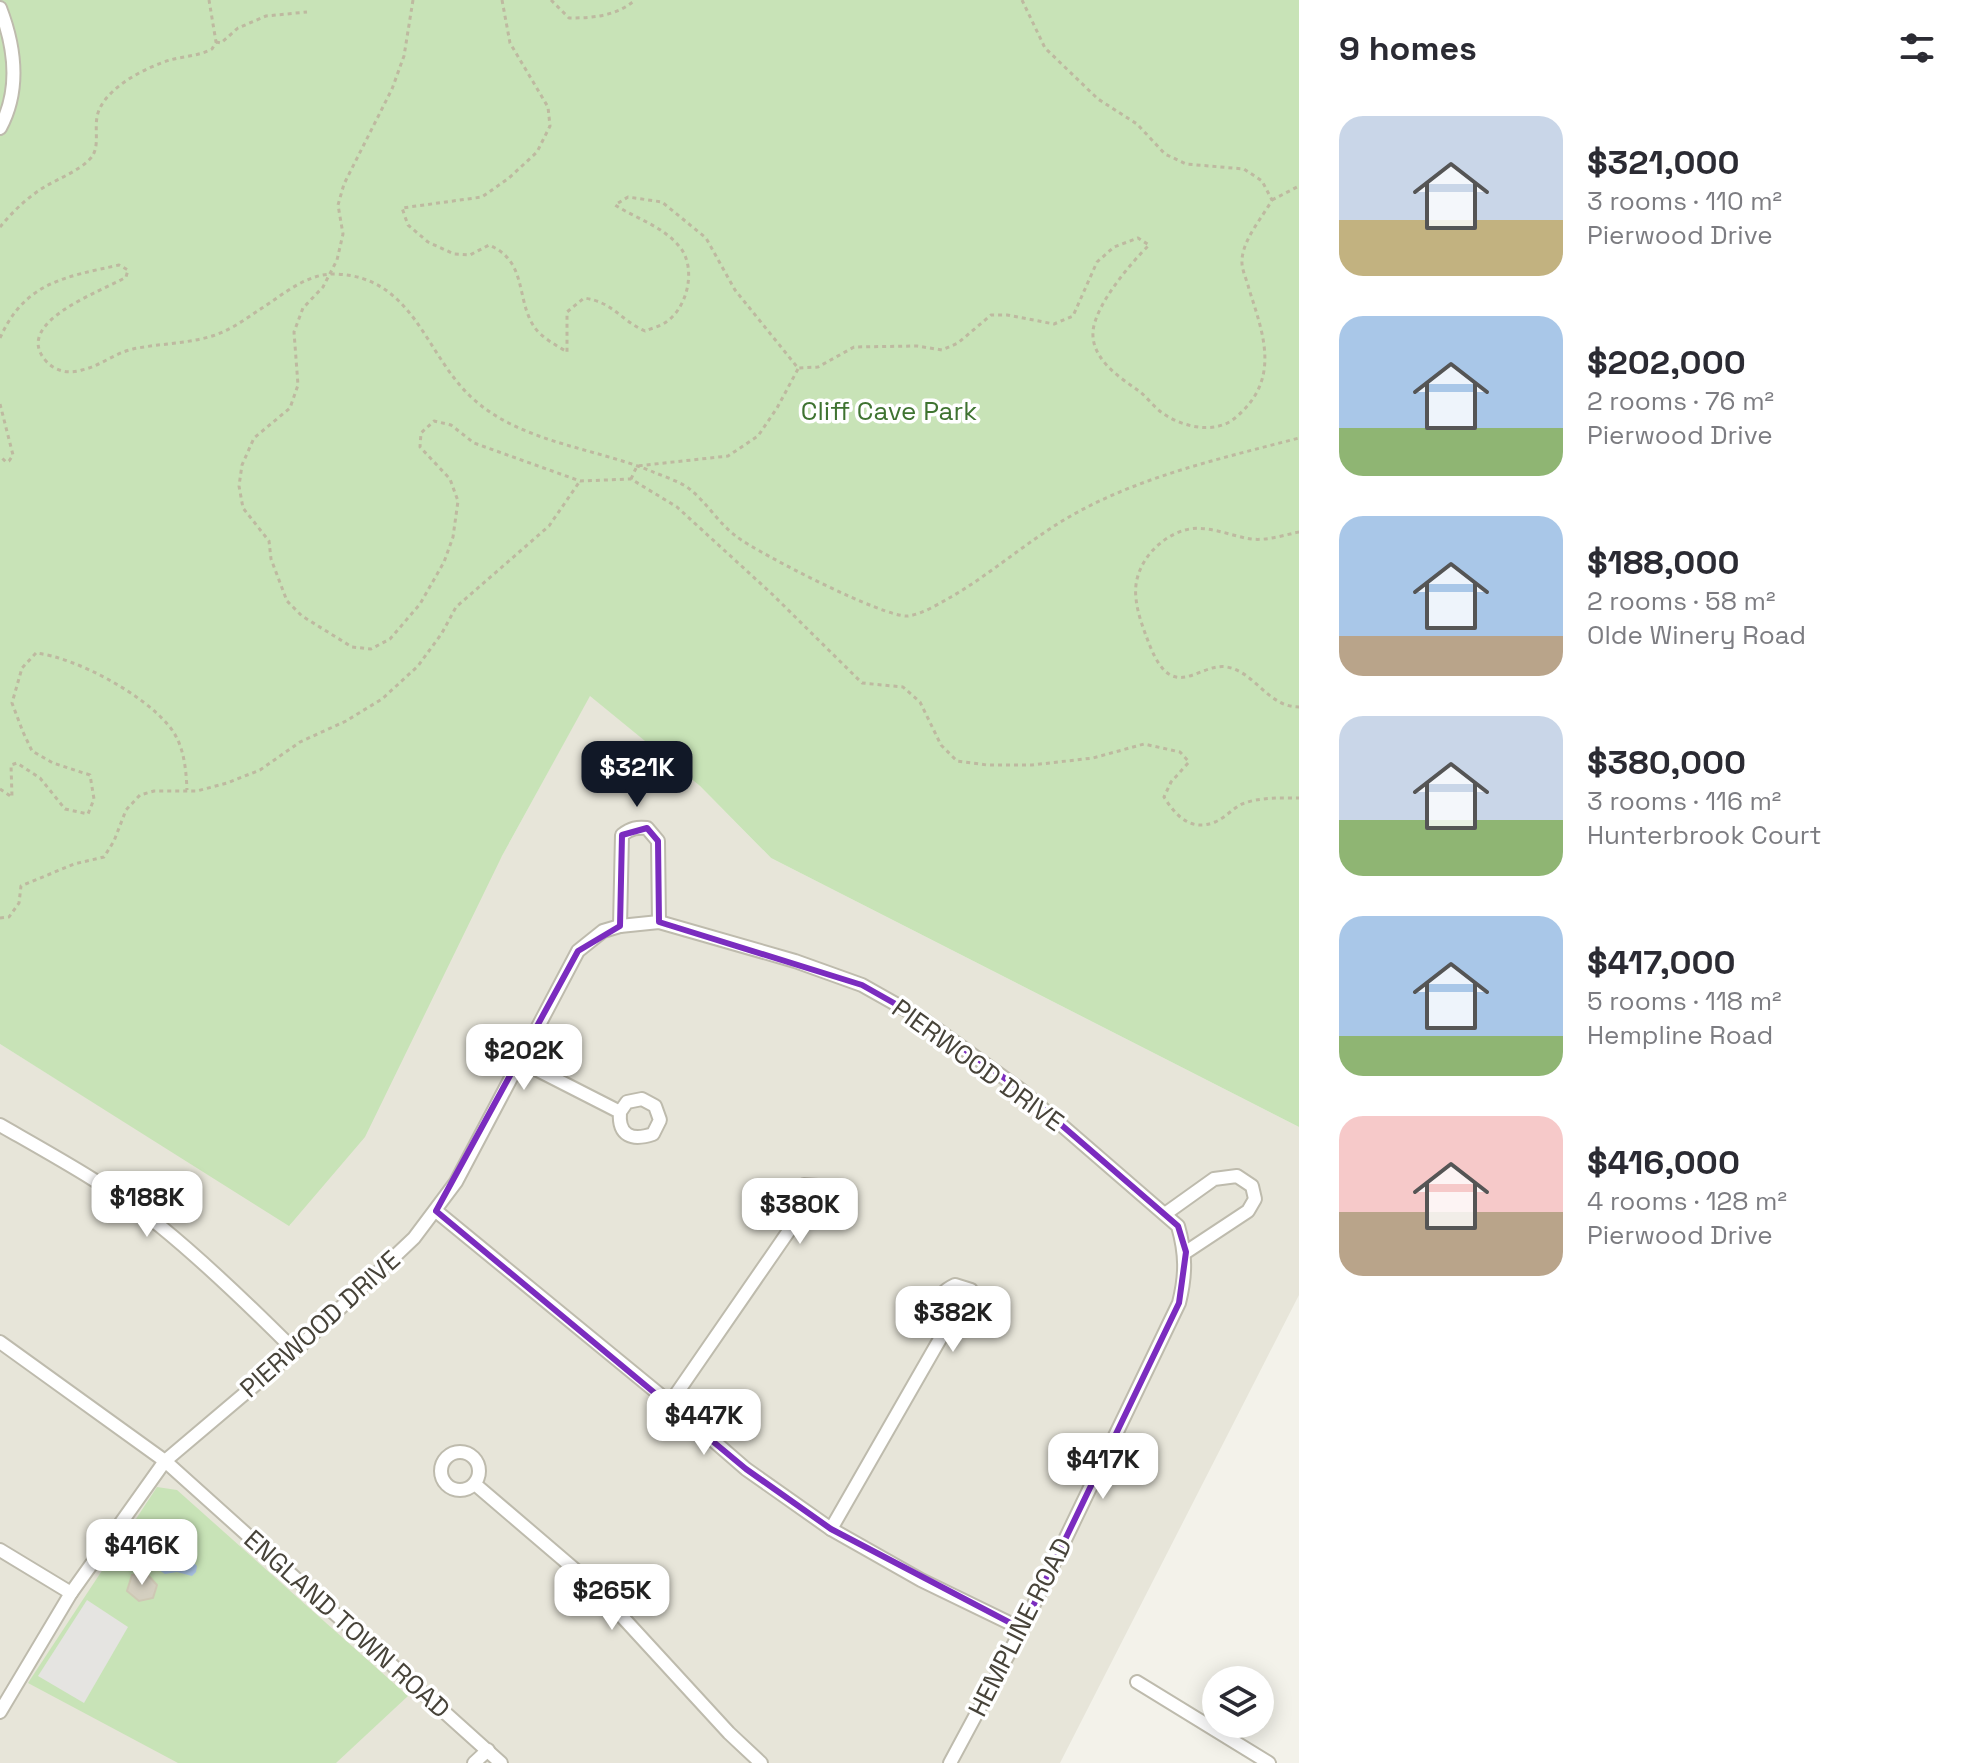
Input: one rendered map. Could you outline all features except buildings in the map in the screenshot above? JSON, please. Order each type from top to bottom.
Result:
[{"type":"street","points":[[0,8],[15,66],[10,102],[0,128]]},
{"type":"street","points":[[620,926],[622,835],[629,829],[639,827],[647,828],[658,841],[659,922]]},
{"type":"street","name":"PIERWOOD DRIVE","points":[[0,1712],[71,1593],[165,1461],[295,1351],[414,1238],[436,1211],[456,1182],[563,975],[578,951],[603,931],[659,922],[795,961],[862,985],[924,1020],[1021,1090],[1178,1226]]},
{"type":"street","points":[[520,1061],[620,1112]]},
{"type":"street","points":[[0,1125],[105,1187],[159,1226],[229,1286],[295,1351]]},
{"type":"street","points":[[1165,1214],[1214,1179],[1237,1176],[1252,1186],[1255,1199],[1248,1211],[1186,1252]]},
{"type":"street","points":[[436,1211],[746,1469],[831,1529],[921,1580],[1022,1629]]},
{"type":"street","points":[[670,1403],[797,1219]]},
{"type":"street","name":"HEMPLINE ROAD","points":[[950,1763],[1022,1629],[1179,1303],[1185,1278],[1186,1252],[1178,1226]]},
{"type":"street","points":[[831,1529],[948,1325]]},
{"type":"street","name":"ENGLAND TOWN ROAD","points":[[0,1342],[165,1461],[501,1763]]},
{"type":"street","points":[[476,1485],[593,1585],[729,1733],[761,1763]]},
{"type":"street","points":[[0,1550],[71,1593]]},
{"type":"street","points":[[1137,1682],[1269,1763]]},
{"type":"street","points":[[474,1763],[488,1750]]},
{"type":"path","points":[[0,227],[20,205],[42,188],[93,157],[96,146],[95,117],[102,103],[114,91],[169,60],[208,52],[216,40],[209,0]]},
{"type":"path","points":[[413,0],[404,56],[396,78],[344,184],[338,205],[343,234],[337,260],[323,287],[303,308],[294,332],[298,385],[290,408],[254,438],[242,465],[239,486],[243,508],[269,541],[271,559],[287,601],[302,616],[352,647],[371,649],[390,639],[420,604],[444,562],[453,537],[458,501],[450,479],[420,447],[421,433],[434,421],[451,425],[474,443],[580,481],[631,479],[677,507],[772,594],[862,683],[903,687],[920,702],[941,745],[957,761],[1032,765],[1093,758],[1144,744],[1180,752],[1189,762],[1171,782],[1164,797],[1176,815],[1193,825],[1214,822],[1243,804],[1274,798],[1299,798]]},
{"type":"path","points":[[502,0],[510,43],[548,107],[550,126],[537,152],[482,197],[402,208],[408,225],[428,242],[454,254],[470,255],[489,245],[502,251],[516,272],[533,324],[567,352],[567,312],[584,298],[599,300],[615,308],[629,324],[645,331],[665,323],[683,302],[690,274],[681,248],[651,223],[615,205],[628,197],[662,202],[706,238],[735,290],[798,368]]},
{"type":"path","points":[[551,0],[569,18],[591,18],[625,9],[635,0]]},
{"type":"path","points":[[1022,0],[1045,48],[1098,99],[1137,124],[1165,154],[1186,164],[1244,169],[1262,181],[1272,200]]},
{"type":"path","points":[[216,40],[221,43],[238,28],[266,16],[307,12]]},
{"type":"path","points":[[798,368],[818,367],[854,347],[917,346],[942,350],[958,343],[991,315],[1054,324],[1073,316],[1097,262],[1114,247],[1138,238],[1149,245],[1124,272],[1105,302],[1093,330],[1095,351],[1121,380],[1141,393],[1163,414],[1184,424],[1207,428],[1232,420],[1251,402],[1264,376],[1266,344],[1241,262],[1246,245],[1272,200],[1299,186]]},
{"type":"path","points":[[0,338],[22,304],[43,286],[71,275],[119,265],[126,267],[126,277],[55,315],[42,330],[39,346],[42,356],[56,369],[77,372],[130,350],[217,335],[303,281],[330,274],[358,278],[400,302],[425,331],[459,385],[499,417],[538,436],[637,466],[685,486],[737,538],[886,612],[908,616],[962,591],[1072,515],[1114,494],[1189,466],[1299,438]]},
{"type":"path","points":[[637,466],[728,456],[758,436],[798,368]]},
{"type":"path","points":[[0,404],[13,455],[6,462],[0,456]]},
{"type":"path","points":[[631,479],[637,466]]},
{"type":"path","points":[[0,918],[9,917],[19,903],[21,886],[74,864],[104,857],[126,810],[140,795],[154,791],[197,791],[260,770],[300,742],[346,721],[382,699],[418,666],[456,607],[521,554],[549,526],[580,481]]},
{"type":"path","points":[[1299,532],[1262,540],[1223,531],[1187,529],[1159,542],[1142,563],[1135,595],[1151,649],[1163,670],[1174,678],[1187,678],[1212,665],[1230,667],[1287,707],[1299,707]]},
{"type":"path","points":[[0,789],[12,797],[11,765],[17,763],[40,778],[65,809],[88,814],[94,799],[90,775],[53,763],[32,751],[23,732],[12,703],[22,668],[36,653],[53,655],[135,695],[170,727],[185,757],[187,790]]},
{"type":"highlighted area","points":[[647,828],[658,841],[659,922],[862,985],[924,1020],[1021,1090],[1178,1226],[1186,1252],[1179,1303],[1022,1629],[831,1529],[746,1469],[436,1211],[578,951],[620,926],[622,835]]},
{"type":"shaded area","points":[[590,695],[700,786],[771,858],[1299,1127],[1299,1295],[1060,1763],[0,1763],[0,1044],[290,1225],[502,856]]},
{"type":"shaded area","points":[[87,1600],[128,1627],[84,1703],[38,1676]]},
{"type":"green space","name":"Cliff Cave Park","points":[[0,0],[1299,0],[1299,1127],[771,858],[700,786],[590,696],[502,856],[365,1137],[289,1226],[0,1044]]},
{"type":"green space","points":[[157,1487],[177,1490],[408,1696],[336,1763],[178,1763],[28,1683]]},
{"type":"water","points":[[179,1538],[188,1545],[191,1560],[197,1566],[192,1576],[177,1572],[165,1574],[159,1570],[161,1559],[173,1549],[173,1542]]}]
